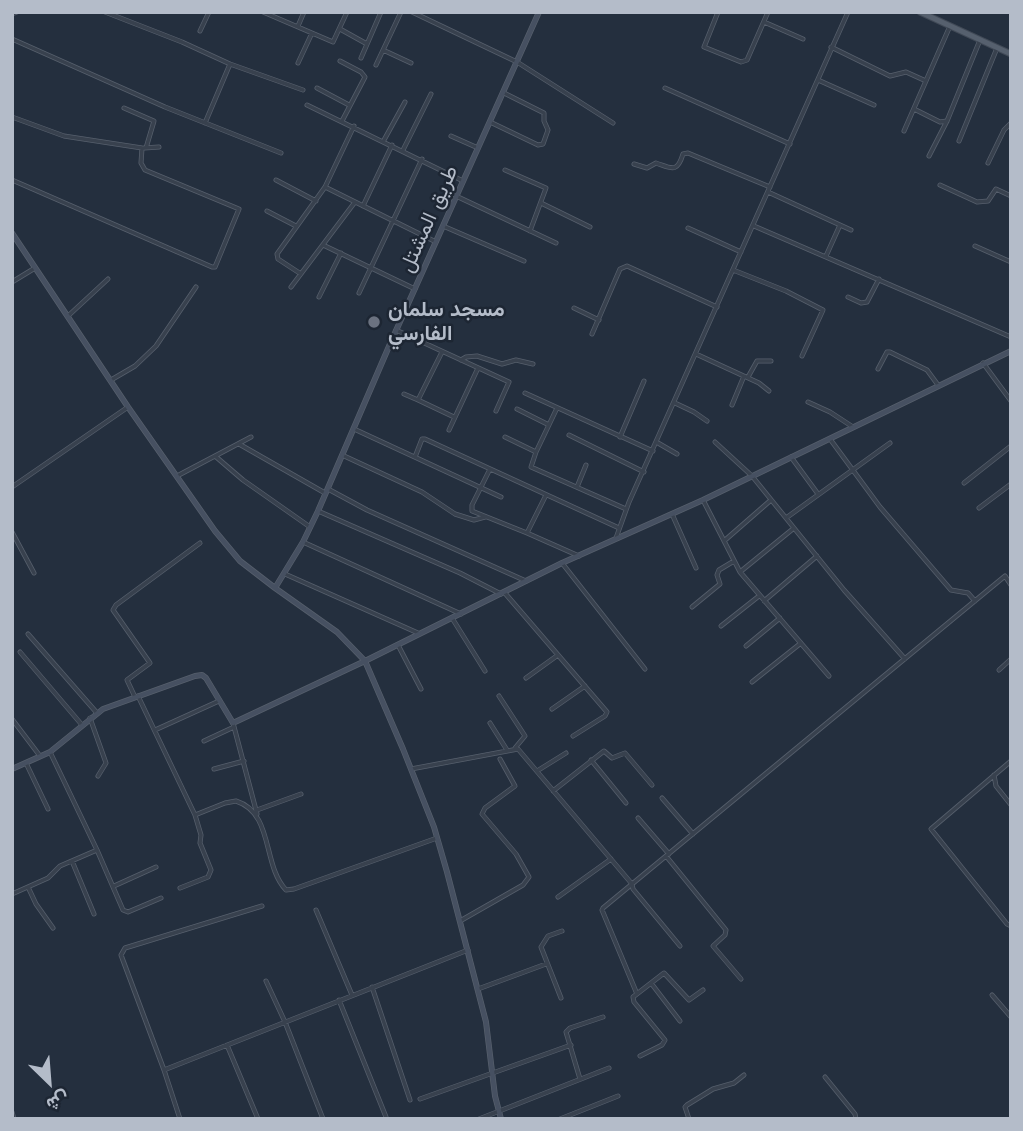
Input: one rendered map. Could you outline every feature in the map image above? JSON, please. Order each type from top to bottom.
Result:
[{"type":"main road","points":[[924,13],[1011,54]]},
{"type":"street","points":[[12,14],[17,12]]},
{"type":"street","points":[[105,12],[230,64],[303,90]]},
{"type":"street","points":[[200,32],[209,12]]},
{"type":"street","points":[[263,12],[333,42],[347,12]]},
{"type":"street","points":[[298,26],[304,12]]},
{"type":"street","points":[[361,58],[381,12]]},
{"type":"street","points":[[376,65],[401,12]]},
{"type":"street","points":[[412,12],[517,62],[614,123]]},
{"type":"street","name":"طريق المشتل","points":[[275,589],[318,511],[539,12]]},
{"type":"street","points":[[718,12],[704,47],[741,62],[747,60],[768,12]]},
{"type":"street","points":[[616,538],[848,12]]},
{"type":"street","points":[[764,22],[803,39]]},
{"type":"street","points":[[904,131],[950,26]]},
{"type":"street","points":[[340,29],[367,44]]},
{"type":"street","points":[[298,63],[312,33]]},
{"type":"street","points":[[12,39],[281,153]]},
{"type":"street","points":[[929,156],[947,121],[980,40]]},
{"type":"street","points":[[831,47],[879,69],[885,75],[896,76],[906,72],[926,80]]},
{"type":"street","points":[[959,141],[998,48]]},
{"type":"street","points":[[383,50],[411,63]]},
{"type":"street","points":[[340,61],[365,77],[342,121]]},
{"type":"street","points":[[205,123],[230,64]]},
{"type":"street","points":[[817,80],[874,105]]},
{"type":"street","points":[[317,88],[349,105]]},
{"type":"street","points":[[665,88],[790,144]]},
{"type":"street","points":[[490,122],[535,144],[543,145],[548,130],[544,113],[504,93]]},
{"type":"street","points":[[402,150],[432,94]]},
{"type":"street","points":[[384,140],[405,102]]},
{"type":"street","points":[[307,104],[463,180]]},
{"type":"street","points":[[12,180],[215,267],[239,209],[145,170],[141,163],[154,121],[124,108]]},
{"type":"street","points":[[914,109],[940,122],[947,121]]},
{"type":"street","points":[[12,117],[64,136],[144,148],[159,147]]},
{"type":"street","points":[[988,163],[1004,130],[1011,123]]},
{"type":"street","points":[[301,274],[276,257],[325,187],[354,125]]},
{"type":"street","points":[[450,136],[478,148]]},
{"type":"street","points":[[363,206],[392,145]]},
{"type":"street","points":[[634,164],[647,168],[658,163],[669,169],[676,168],[683,155],[688,153],[770,187]]},
{"type":"street","points":[[359,293],[422,159]]},
{"type":"street","points":[[505,170],[544,186],[546,191],[530,231]]},
{"type":"street","points":[[276,180],[316,201]]},
{"type":"street","points":[[940,185],[983,203],[988,201],[996,189],[1010,194]]},
{"type":"street","points":[[325,187],[436,242]]},
{"type":"street","points":[[768,192],[851,230]]},
{"type":"street","points":[[456,196],[556,243]]},
{"type":"street","points":[[290,287],[355,202]]},
{"type":"street","points":[[541,203],[590,227]]},
{"type":"street","points":[[267,211],[296,226]]},
{"type":"street","points":[[826,256],[840,225]]},
{"type":"street","points":[[443,226],[524,261]]},
{"type":"street","points":[[754,226],[1011,337]]},
{"type":"street","points":[[688,228],[741,252]]},
{"type":"street","points":[[12,233],[215,531],[240,561],[337,632],[365,662],[437,838],[478,989],[501,1119]]},
{"type":"street","points":[[323,245],[415,289]]},
{"type":"street","points":[[975,246],[1011,262]]},
{"type":"street","points":[[318,297],[341,253]]},
{"type":"street","points":[[592,334],[620,269],[626,266],[717,307]]},
{"type":"street","points":[[12,282],[35,268]]},
{"type":"street","points":[[733,270],[786,291],[823,310],[802,355]]},
{"type":"street","points":[[68,316],[108,279]]},
{"type":"street","points":[[848,297],[861,303],[867,302],[879,279]]},
{"type":"street","points":[[111,380],[135,366],[151,352],[197,287]]},
{"type":"street","points":[[574,308],[599,320]]},
{"type":"street","points":[[396,330],[509,382],[496,411]]},
{"type":"street","points":[[204,741],[562,563],[703,500],[1011,351]]},
{"type":"street","points":[[418,400],[442,352]]},
{"type":"street","points":[[878,369],[887,352],[890,352],[927,370],[938,386]]},
{"type":"street","points":[[696,354],[769,391]]},
{"type":"street","points":[[461,360],[477,356],[502,364],[516,360],[533,364]]},
{"type":"street","points":[[732,405],[757,361],[771,361]]},
{"type":"street","points":[[983,363],[1011,401]]},
{"type":"street","points":[[449,430],[478,368]]},
{"type":"street","points":[[620,437],[644,381]]},
{"type":"street","points":[[525,393],[653,451]]},
{"type":"street","points":[[404,394],[455,417]]},
{"type":"street","points":[[808,402],[831,412],[853,427]]},
{"type":"street","points":[[675,403],[707,421]]},
{"type":"street","points":[[12,486],[128,407]]},
{"type":"street","points":[[557,408],[530,465],[533,469],[627,509]]},
{"type":"street","points":[[517,409],[549,425]]},
{"type":"street","points":[[354,429],[501,497]]},
{"type":"street","points":[[569,435],[644,472]]},
{"type":"street","points":[[177,476],[251,437]]},
{"type":"street","points":[[505,437],[536,452]]},
{"type":"street","points":[[415,457],[424,439],[620,528]]},
{"type":"street","points":[[830,439],[897,528],[951,590],[968,593],[975,601]]},
{"type":"street","points":[[715,442],[752,476],[905,659]]},
{"type":"street","points":[[657,443],[677,454]]},
{"type":"street","points":[[786,518],[890,443]]},
{"type":"street","points":[[239,444],[327,491],[526,581]]},
{"type":"street","points":[[964,484],[1011,446]]},
{"type":"street","points":[[342,455],[422,492],[455,514],[474,520],[485,517]]},
{"type":"street","points":[[215,456],[243,480],[310,527]]},
{"type":"street","points":[[791,457],[818,494]]},
{"type":"street","points":[[577,487],[586,465]]},
{"type":"street","points":[[491,469],[480,487],[472,508],[474,512],[580,556]]},
{"type":"street","points":[[979,508],[1011,484]]},
{"type":"street","points":[[527,533],[546,495]]},
{"type":"street","points":[[703,500],[740,572],[829,676]]},
{"type":"street","points":[[724,541],[771,500]]},
{"type":"street","points":[[318,511],[503,593],[607,714],[573,736]]},
{"type":"street","points":[[671,514],[696,568]]},
{"type":"street","points":[[740,572],[794,528]]},
{"type":"street","points":[[12,532],[34,573]]},
{"type":"street","points":[[303,542],[461,614]]},
{"type":"street","points":[[180,888],[208,877],[211,870],[200,843],[201,835],[195,815],[155,730],[127,680],[149,664],[150,660],[113,610],[116,605],[200,543]]},
{"type":"street","points":[[764,600],[817,556]]},
{"type":"street","points":[[692,607],[720,584],[717,575],[719,570],[734,561]]},
{"type":"street","points":[[562,563],[645,669]]},
{"type":"street","points":[[637,994],[602,911],[1011,572]]},
{"type":"street","points":[[284,573],[420,634]]},
{"type":"street","points":[[1005,576],[1011,584]]},
{"type":"street","points":[[721,626],[759,596]]},
{"type":"street","points":[[452,618],[485,671]]},
{"type":"street","points":[[746,646],[780,618]]},
{"type":"street","points":[[27,634],[97,713]]},
{"type":"street","points":[[752,682],[801,643]]},
{"type":"street","points":[[398,645],[421,689]]},
{"type":"street","points":[[20,652],[82,725]]},
{"type":"street","points":[[526,678],[558,655]]},
{"type":"street","points":[[999,670],[1011,659]]},
{"type":"street","points":[[13,766],[50,752],[97,713],[199,675],[206,678],[234,725],[257,816],[281,884],[286,890],[437,838]]},
{"type":"street","points":[[552,709],[585,686]]},
{"type":"street","points":[[411,769],[515,748],[525,736],[499,696]]},
{"type":"street","points":[[155,730],[219,701]]},
{"type":"street","points":[[12,719],[40,756]]},
{"type":"street","points":[[90,719],[106,763],[98,775]]},
{"type":"street","points":[[490,723],[507,750]]},
{"type":"street","points":[[515,748],[632,884],[633,889],[680,946]]},
{"type":"street","points":[[553,790],[602,751],[612,758],[625,753],[652,785]]},
{"type":"street","points":[[50,752],[97,850],[122,910],[126,912],[160,898]]},
{"type":"street","points":[[537,771],[566,753]]},
{"type":"street","points":[[460,921],[523,885],[529,877],[516,854],[482,814],[485,808],[515,786],[500,759]]},
{"type":"street","points":[[591,760],[626,803]]},
{"type":"street","points":[[214,769],[244,761]]},
{"type":"street","points":[[1011,761],[933,825],[931,831],[1011,926]]},
{"type":"street","points":[[26,763],[48,809]]},
{"type":"street","points":[[994,775],[996,786],[1011,805]]},
{"type":"street","points":[[257,810],[301,794]]},
{"type":"street","points":[[662,798],[693,834]]},
{"type":"street","points":[[195,815],[236,801],[257,816]]},
{"type":"street","points":[[638,818],[726,930],[725,935],[713,946],[741,979]]},
{"type":"street","points":[[12,894],[48,878],[60,866],[97,850]]},
{"type":"street","points":[[558,897],[611,859]]},
{"type":"street","points":[[72,861],[94,914]]},
{"type":"street","points":[[113,887],[156,867]]},
{"type":"street","points":[[28,887],[53,928]]},
{"type":"street","points":[[180,1119],[121,952],[125,948],[262,906]]},
{"type":"street","points":[[316,910],[352,995]]},
{"type":"street","points":[[561,998],[546,964],[541,944],[548,936],[562,931]]},
{"type":"street","points":[[164,1070],[468,950]]},
{"type":"street","points":[[478,989],[546,964]]},
{"type":"street","points":[[639,1056],[662,1045],[665,1040],[633,998],[664,973],[689,1000],[703,990]]},
{"type":"street","points":[[266,981],[323,1119]]},
{"type":"street","points":[[651,983],[680,1021]]},
{"type":"street","points":[[372,987],[410,1100]]},
{"type":"street","points":[[992,995],[1011,1017]]},
{"type":"street","points":[[339,1000],[386,1117]]},
{"type":"street","points":[[580,1079],[567,1029],[603,1017]]},
{"type":"street","points":[[227,1045],[258,1119]]},
{"type":"street","points":[[420,1099],[571,1045]]},
{"type":"street","points":[[479,1119],[609,1068]]},
{"type":"street","points":[[689,1119],[685,1107],[687,1105],[717,1087],[734,1083],[744,1075]]},
{"type":"street","points":[[825,1077],[855,1114],[856,1119]]},
{"type":"street","points":[[560,1119],[618,1096]]},
{"type":"street","points":[[12,1112],[14,1119]]},
{"type":"place","name":"مسجد سلمان الفارسي","points":[[374,322]]}]
